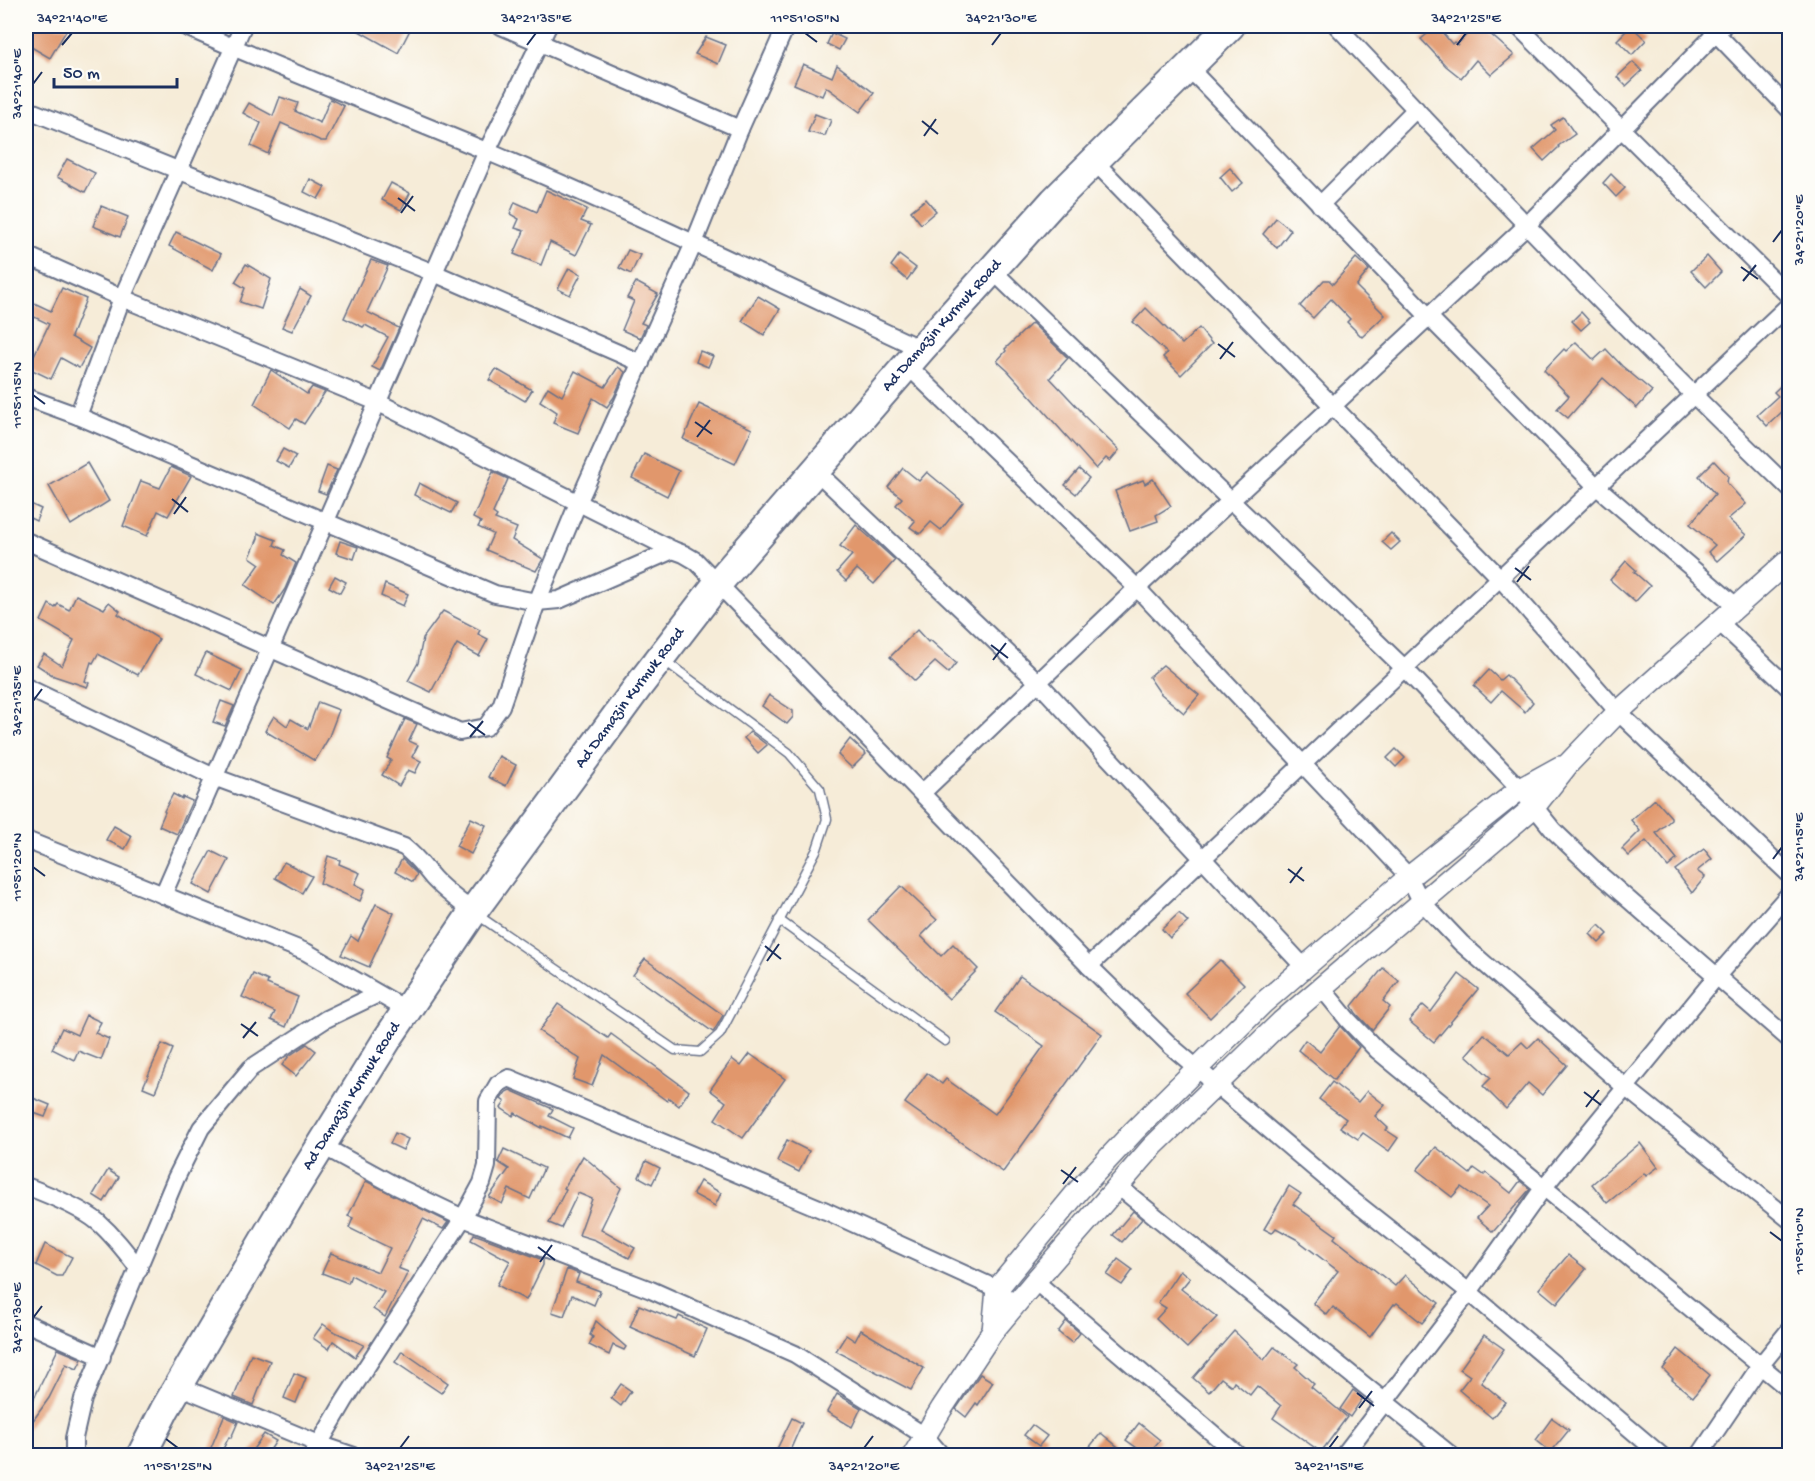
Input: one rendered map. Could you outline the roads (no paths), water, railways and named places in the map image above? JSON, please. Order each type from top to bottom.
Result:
[{"type":"highway","name":"Ad Damazin Kurmuk Road","points":[[141,1455],[179,1386],[321,1146],[407,1010],[473,912],[660,658],[718,583],[914,357],[1054,201],[1230,26]]},
{"type":"street","points":[[184,26],[486,151],[694,243],[914,357],[1137,588],[1409,877],[1421,901],[1461,943],[1625,1088],[1790,1220]]},
{"type":"street","points":[[78,416],[122,298],[243,26]]},
{"type":"street","points":[[501,26],[740,129]]},
{"type":"street","points":[[163,895],[486,151],[548,26]]},
{"type":"street","points":[[26,541],[460,732],[486,727],[501,705],[537,603],[578,503],[694,243],[740,129],[786,26]]},
{"type":"street","points":[[1337,26],[1526,226],[1692,395],[1790,489]]},
{"type":"street","points":[[1518,26],[1790,297]]},
{"type":"street","points":[[922,793],[1137,588],[1526,226],[1715,28],[1790,110]]},
{"type":"street","points":[[1188,67],[1428,317],[1596,486],[1736,606]]},
{"type":"street","points":[[26,109],[434,273],[641,363]]},
{"type":"street","points":[[1320,205],[1416,109]]},
{"type":"street","points":[[1094,161],[1500,578],[1618,712],[1790,875]]},
{"type":"street","points":[[26,255],[122,298],[377,402],[696,561],[1089,966],[1172,1047],[1346,1195],[1469,1293],[1662,1455]]},
{"type":"street","points":[[992,270],[1404,668],[1520,789],[1553,830],[1598,873],[1790,1040]]},
{"type":"street","points":[[1089,966],[1790,304]]},
{"type":"street","points":[[26,399],[78,416],[495,594],[537,603],[559,600],[673,550]]},
{"type":"street","points":[[816,471],[1038,682],[1304,967]]},
{"type":"street","points":[[913,1455],[993,1331],[1153,1146],[1215,1084],[1321,987],[1535,806],[1569,763],[1618,712],[1790,559]]},
{"type":"street","points":[[1718,621],[1790,689]]},
{"type":"street","points":[[26,687],[214,777],[404,847],[419,859],[432,877],[452,896],[473,912]]},
{"type":"street","points":[[993,1331],[997,1290],[1078,1191],[1197,1068],[1263,1003],[1409,877],[1520,789],[1569,763]]},
{"type":"street","points":[[26,840],[306,952],[407,1010]]},
{"type":"street","points":[[1343,1455],[1469,1293],[1544,1187],[1716,976],[1790,893]]},
{"type":"street","points":[[1321,987],[1377,1050],[1790,1390]]},
{"type":"street","points":[[74,1455],[83,1399],[176,1178],[201,1128],[251,1068],[326,1019],[378,994]]},
{"type":"street","points":[[316,1450],[345,1400],[463,1218],[482,1183],[487,1166],[488,1101],[498,1084],[509,1078],[826,1211],[997,1290],[1015,1305]]},
{"type":"street","points":[[321,1146],[463,1218],[651,1290],[795,1354],[925,1436],[942,1455]]},
{"type":"street","points":[[26,1186],[96,1220],[121,1244],[139,1269]]},
{"type":"street","points":[[1118,1186],[1452,1455]]},
{"type":"street","points":[[1035,1281],[1239,1455]]},
{"type":"street","points":[[26,1323],[102,1357]]},
{"type":"street","points":[[1698,1455],[1790,1329]]},
{"type":"street","points":[[179,1386],[316,1450],[354,1455]]},
{"type":"lane","points":[[473,912],[675,1050],[700,1052],[720,1034],[817,849],[827,819],[820,789],[789,753],[660,658]]},
{"type":"lane","points":[[779,920],[945,1041]]}]
